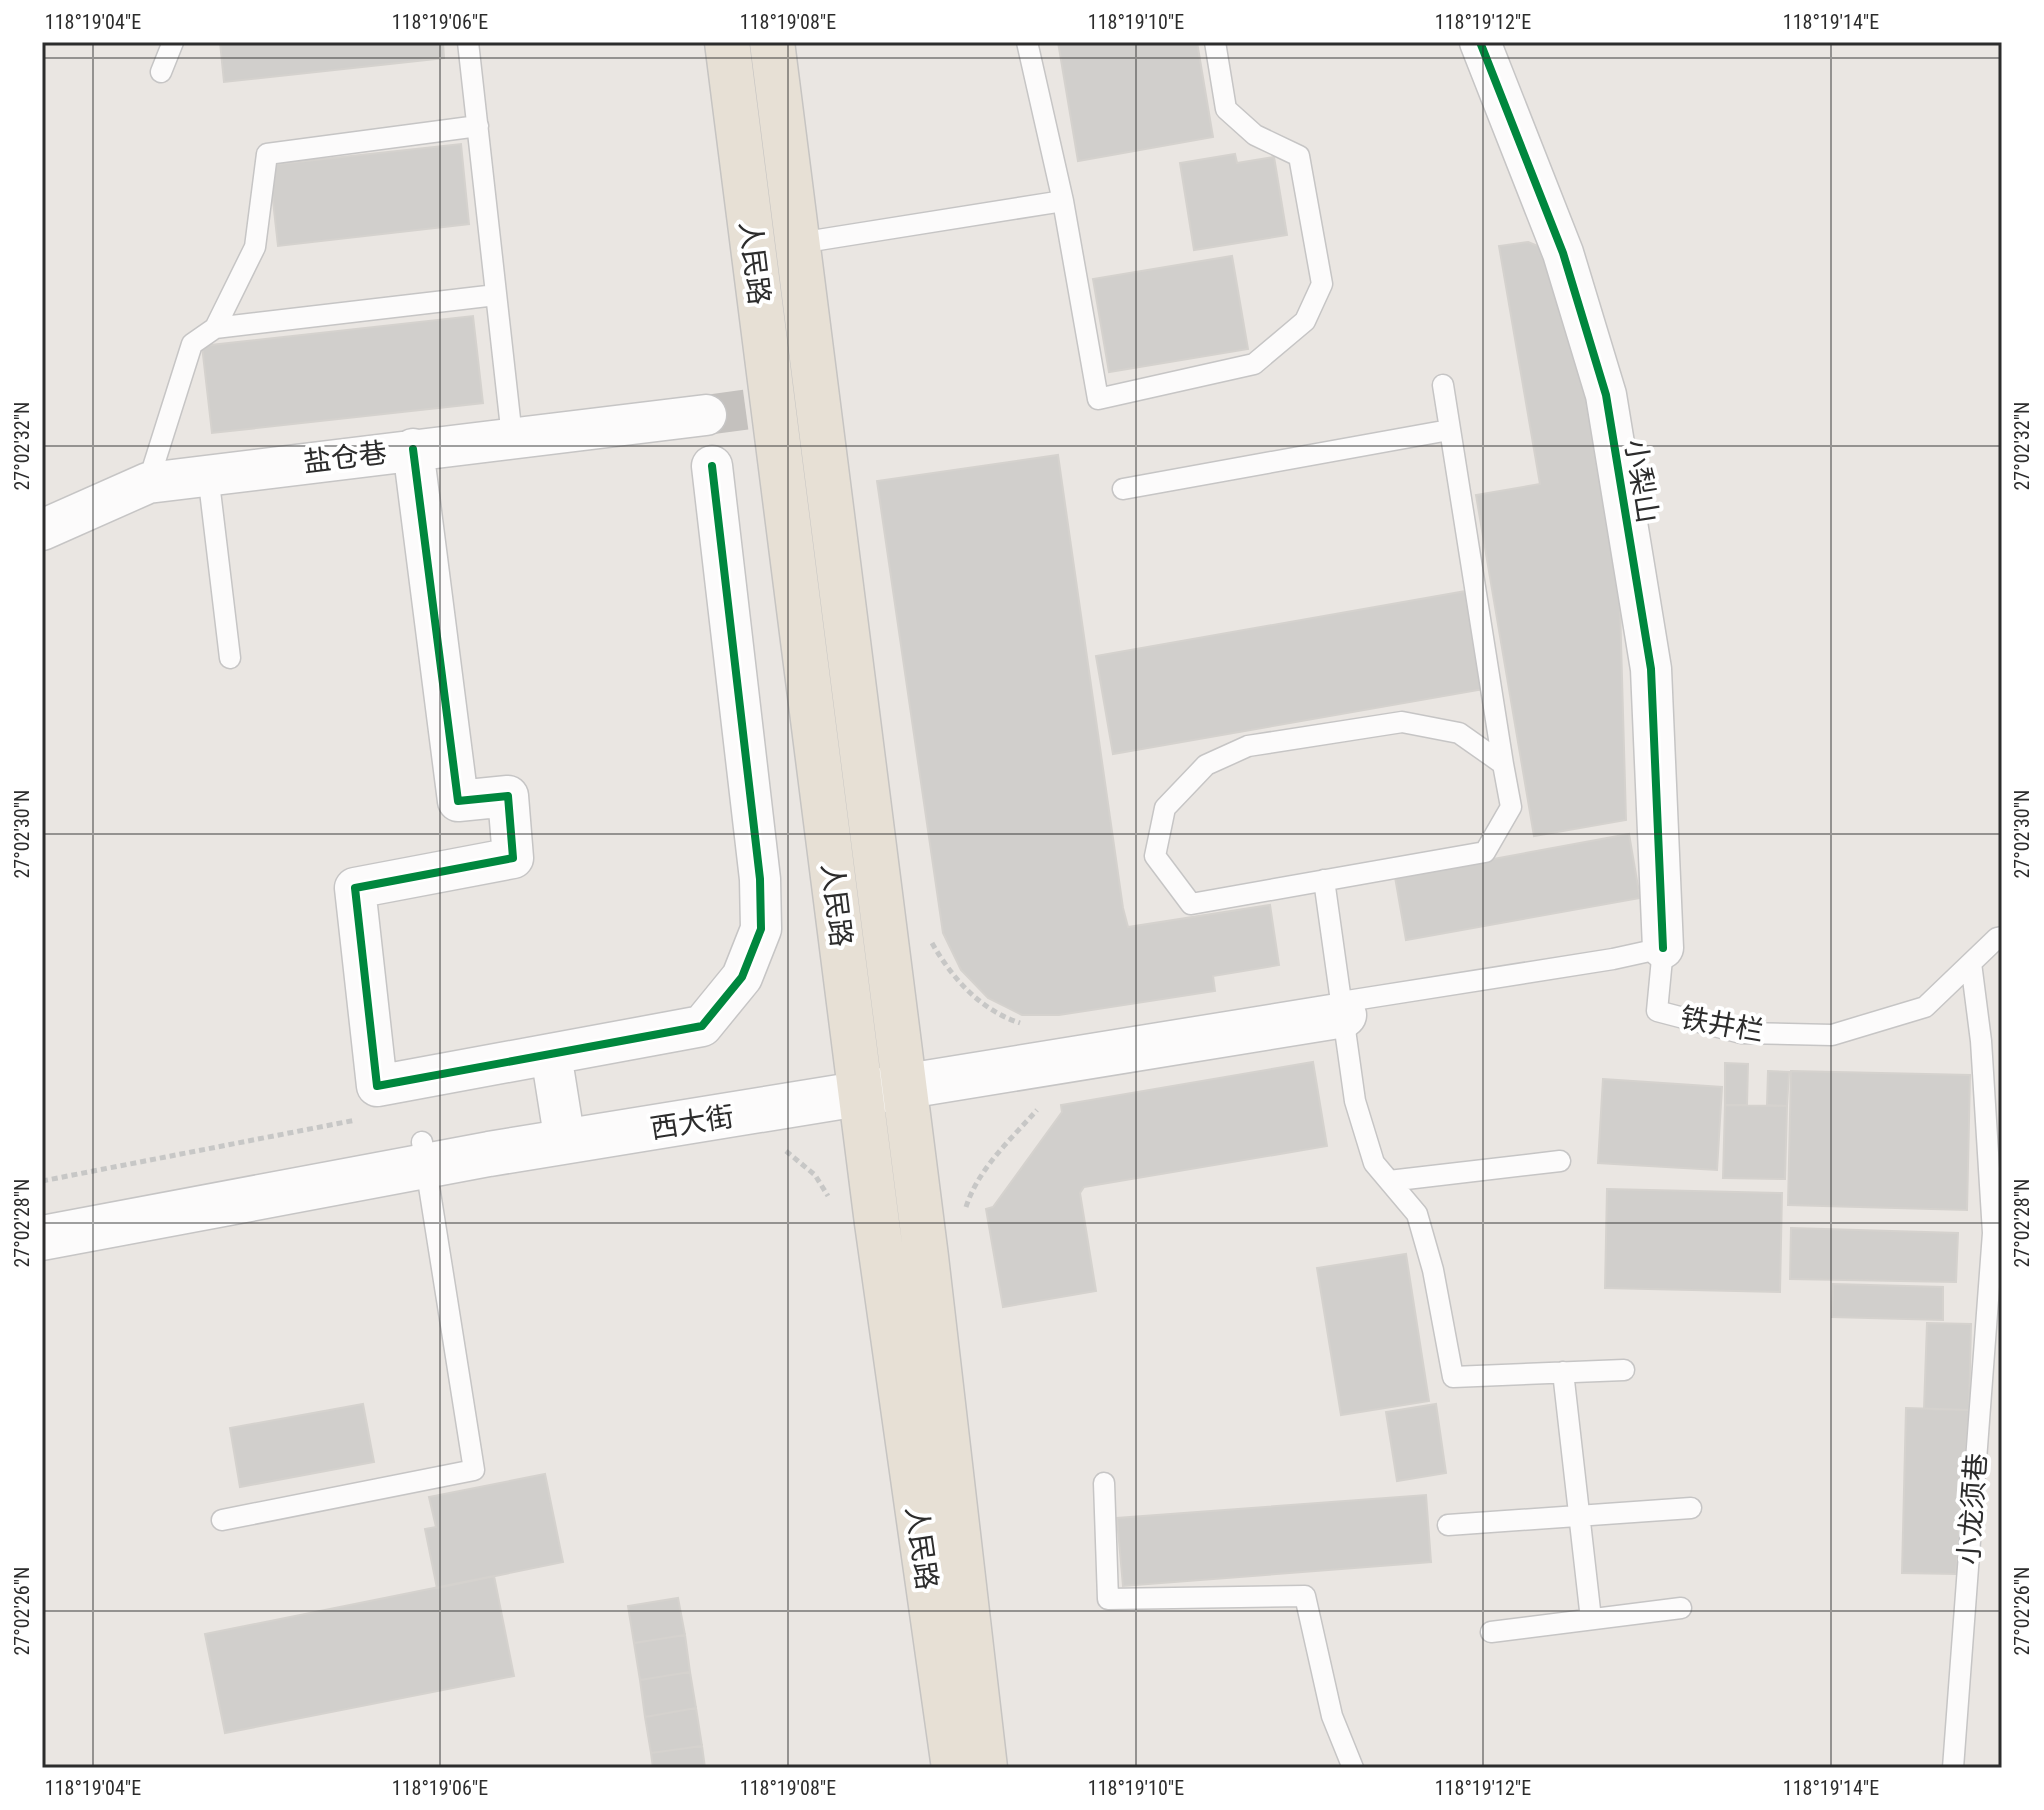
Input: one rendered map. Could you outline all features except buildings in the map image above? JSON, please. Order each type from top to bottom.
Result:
[{"type":"main road","name":"人民路","points":[[727,42],[754,251],[761,408],[954,1768]]},
{"type":"main road","name":"人民路","points":[[772,42],[903,1075],[985,1768]]},
{"type":"street","name":"小梨山","points":[[1480,42],[1563,253],[1606,395],[1651,669],[1663,948]]},
{"type":"street","points":[[761,408],[817,402]]},
{"type":"street","name":"盐仓巷","points":[[42,530],[148,483],[706,415]]},
{"type":"street","points":[[413,449],[458,801],[508,796],[513,858],[355,888],[377,1086],[702,1026],[742,977],[761,929],[760,879],[712,466]]},
{"type":"street","name":"西大街","points":[[42,1215],[1341,1003]]},
{"type":"street","points":[[551,1054],[563,1131]]},
{"type":"street","name":"西大街","points":[[42,1238],[424,1154]]},
{"type":"lane","points":[[161,72],[173,42]]},
{"type":"lane","points":[[468,42],[512,437]]},
{"type":"lane","points":[[1027,42],[1063,201],[1098,399],[1254,364],[1305,321],[1322,284],[1299,156],[1255,135],[1226,109],[1215,42]]},
{"type":"lane","points":[[215,328],[255,247],[267,154],[478,126]]},
{"type":"lane","points":[[754,251],[1063,201]]},
{"type":"lane","points":[[148,483],[192,344],[215,328],[496,295]]},
{"type":"lane","points":[[1443,385],[1511,807],[1485,852],[1191,904],[1155,856],[1165,808],[1206,765],[1248,746],[1402,722],[1459,733],[1503,764]]},
{"type":"lane","points":[[1123,489],[1449,430]]},
{"type":"lane","points":[[208,474],[230,658]]},
{"type":"lane","points":[[1324,880],[1355,1101],[1374,1163],[1417,1214],[1433,1270],[1453,1377],[1624,1370]]},
{"type":"lane","name":"铁井栏","points":[[1663,948],[1657,1011],[1741,1033],[1832,1035],[1925,1007],[1997,938],[2002,937]]},
{"type":"lane","points":[[1341,1003],[1613,959],[1663,948]]},
{"type":"lane","name":"小龙须巷","points":[[1953,1768],[1993,1233],[1981,1041],[1971,963]]},
{"type":"lane","points":[[222,1520],[474,1470],[424,1154]]},
{"type":"lane","points":[[1389,1181],[1560,1161]]},
{"type":"lane","points":[[1563,1372],[1591,1619]]},
{"type":"lane","points":[[1104,1483],[1108,1599],[1305,1596],[1332,1716],[1353,1768]]},
{"type":"lane","points":[[1448,1525],[1691,1508]]},
{"type":"lane","points":[[1491,1632],[1681,1608]]},
{"type":"path","points":[[929,933],[943,962],[974,998],[1008,1019],[1032,1024]]},
{"type":"path","points":[[964,1212],[971,1191],[999,1152],[1041,1105]]},
{"type":"path","points":[[42,1181],[362,1119]]},
{"type":"path","points":[[774,1146],[785,1150],[815,1175],[835,1207]]},
{"type":"tunnel","points":[[706,415],[750,409]]},
{"type":"cycle path","points":[[1480,42],[1563,253],[1606,395],[1651,669],[1663,948]]},
{"type":"cycle path","points":[[413,449],[458,801],[508,796],[513,858],[355,888],[377,1086],[702,1026],[742,977],[761,929],[760,879],[712,466]]}]
